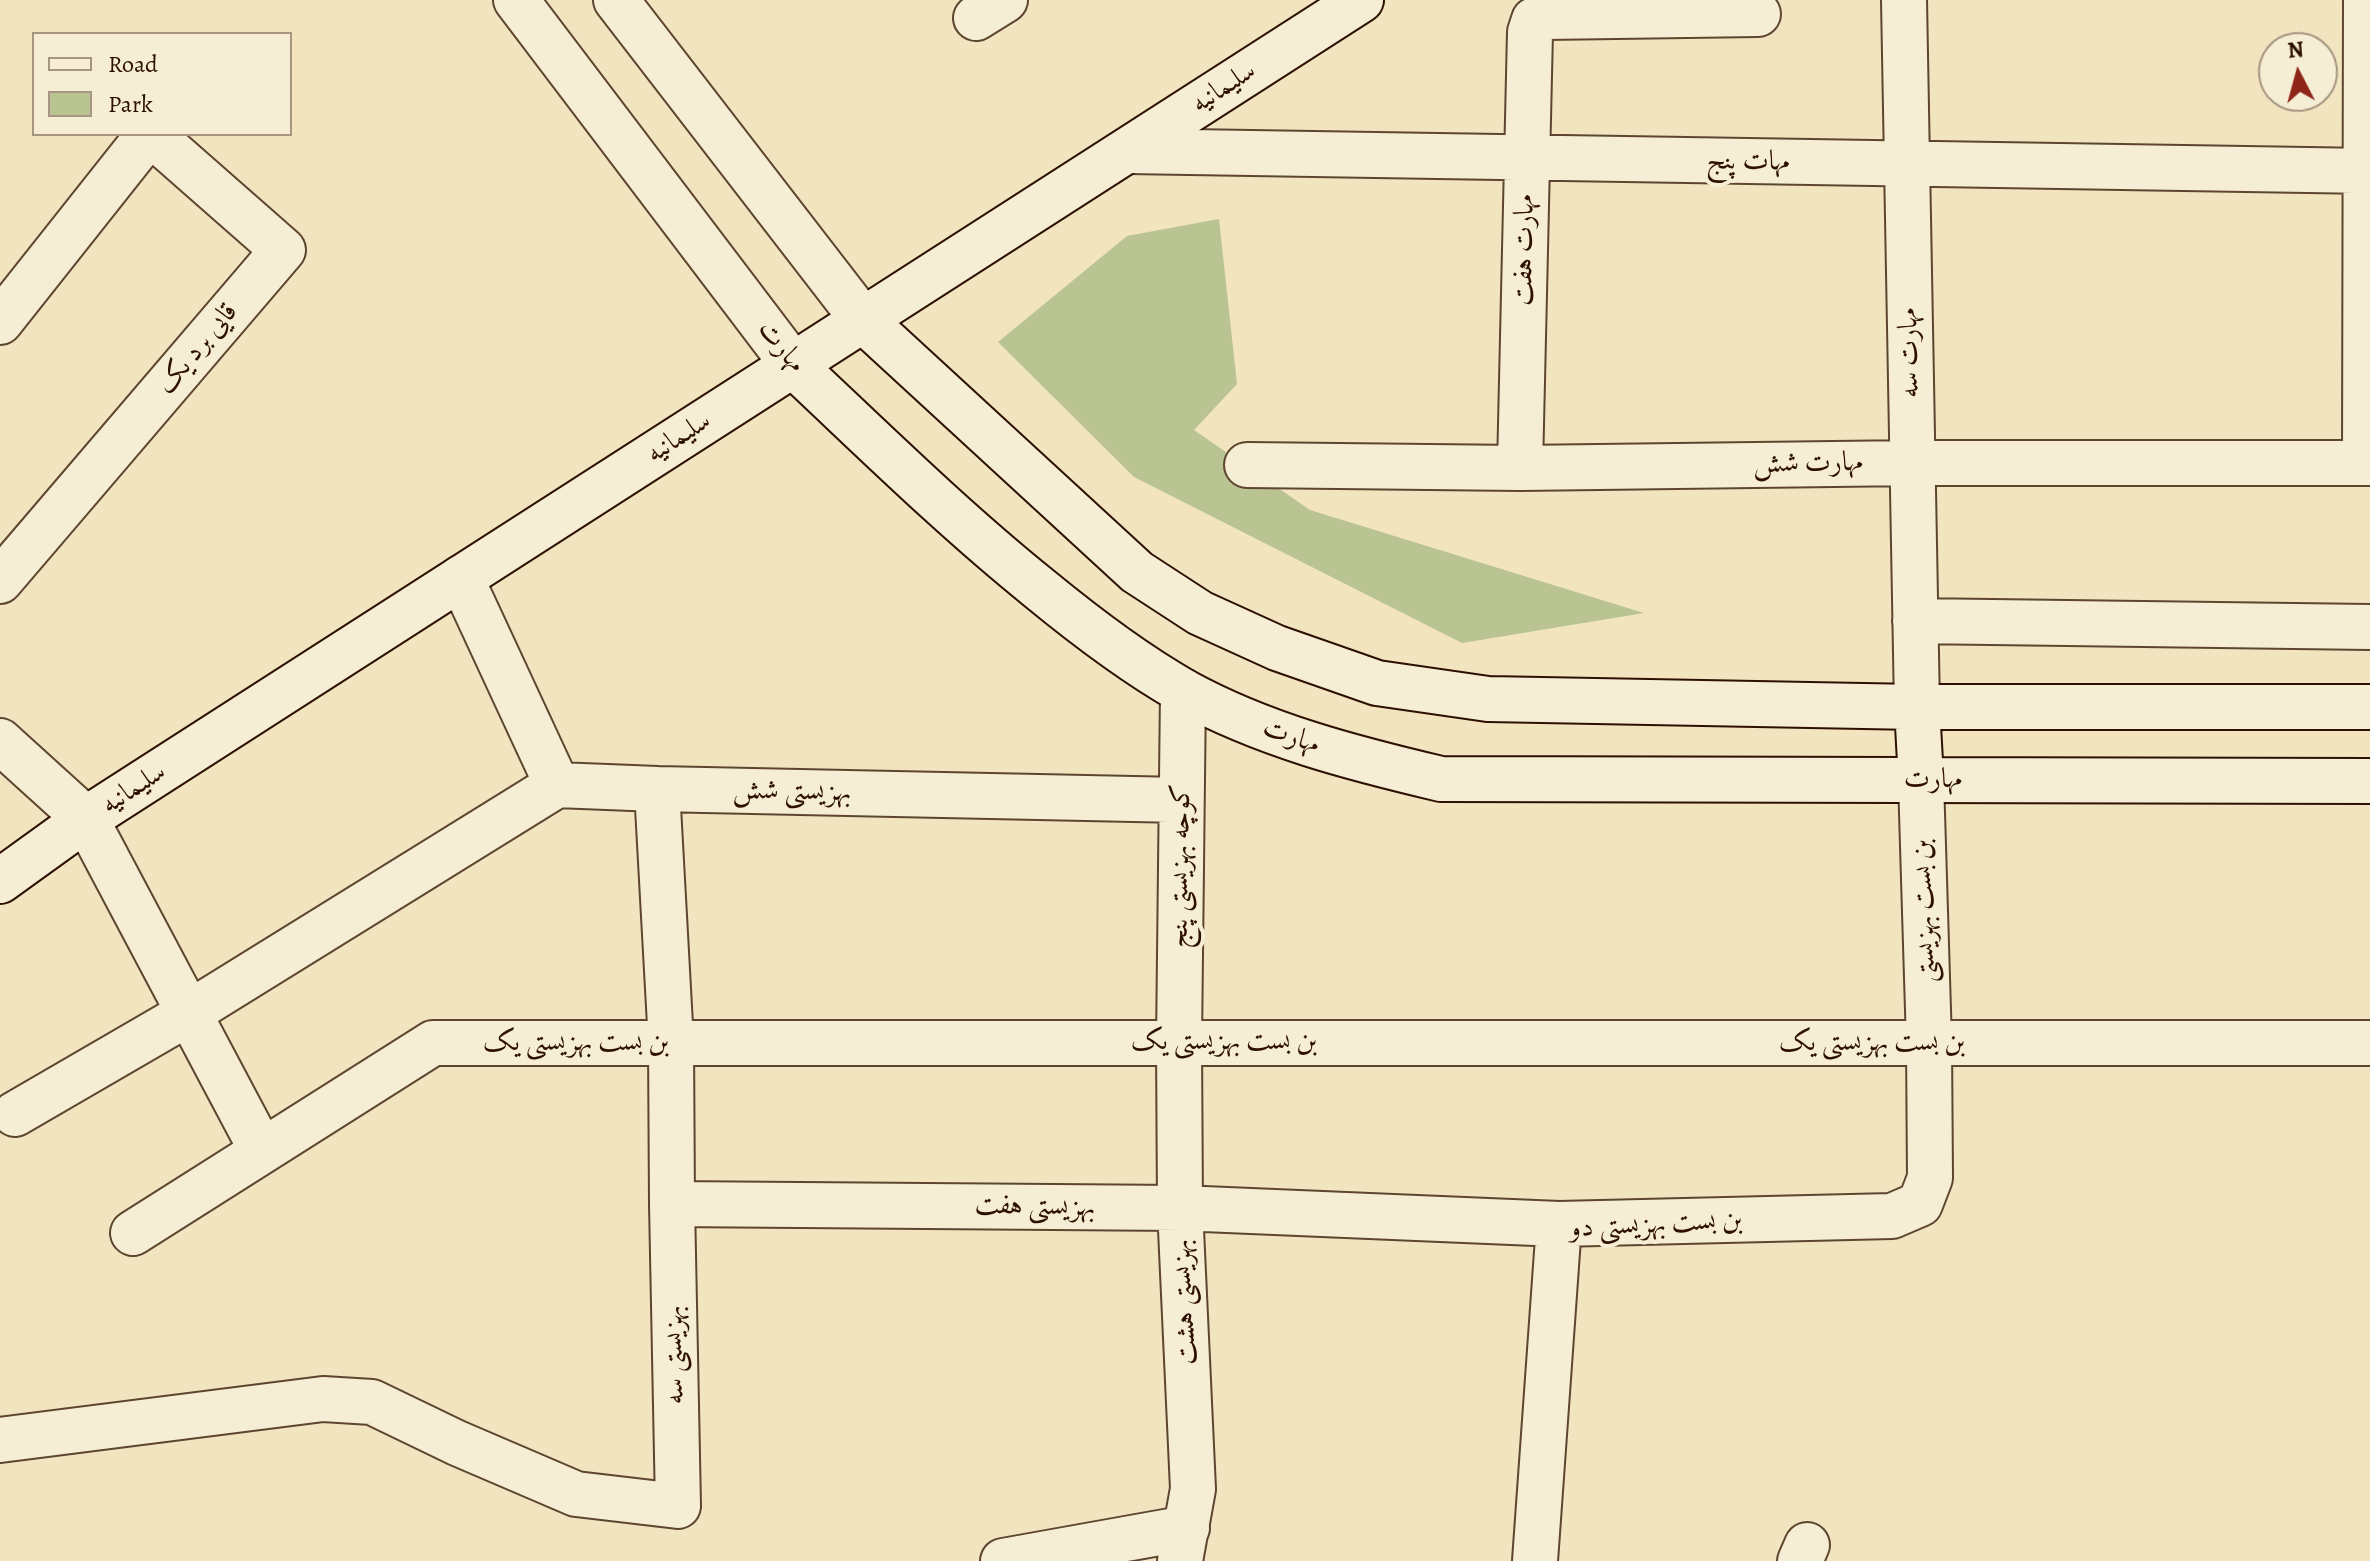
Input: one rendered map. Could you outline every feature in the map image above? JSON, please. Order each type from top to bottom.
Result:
[{"type":"street","name":"مهارت","points":[[516,0],[793,365],[989,548],[1095,635],[1183,691],[1251,724],[1350,758],[1441,779],[2370,781]]},
{"type":"street","points":[[616,0],[863,320],[1137,572],[1200,613],[1277,648],[1377,683],[1488,699],[1917,707],[2370,707]]},
{"type":"street","name":"سلیمانیه","points":[[0,881],[86,819],[1361,0]]},
{"type":"street","name":"مهارت سه","points":[[1904,0],[1917,707]]},
{"type":"street","points":[[2366,0],[2368,463]]},
{"type":"street","name":"مهارت هفت","points":[[1520,468],[1530,32],[1534,20],[1545,17],[1758,14]]},
{"type":"street","name":"قایی برد یک","points":[[0,322],[148,136]]},
{"type":"street","name":"قایی برد یک","points":[[0,581],[283,250],[152,136]]},
{"type":"street","name":"مهات پنج","points":[[1127,151],[2368,171]]},
{"type":"street","name":"مهارت شش","points":[[1247,465],[1520,468],[1912,463],[2368,463]]},
{"type":"street","points":[[15,1114],[189,1013],[557,785],[461,578]]},
{"type":"street","points":[[1915,621],[2370,627]]},
{"type":"street","name":"کوچه بهزیستی پنج","points":[[1179,1042],[1183,691]]},
{"type":"street","name":"بن بست بهزیستی","points":[[1917,707],[1929,1043]]},
{"type":"street","points":[[0,741],[86,819],[262,1151]]},
{"type":"street","name":"بهزیستی شش","points":[[557,785],[1181,800]]},
{"type":"street","points":[[657,789],[671,1043],[672,1204]]},
{"type":"street","name":"بهزیستی هشت","points":[[1179,1042],[1180,1208],[1193,1489],[1184,1545]]},
{"type":"street","name":"بن بست بهزیستی یک","points":[[133,1233],[433,1043],[2370,1043]]},
{"type":"street","name":"بن بست بهزیستی دو","points":[[1535,1561],[1559,1224],[1892,1216],[1920,1204],[1930,1178],[1929,1043]]},
{"type":"street","name":"بهزیستی هفت","points":[[672,1204],[1180,1208],[1559,1224]]},
{"type":"street","name":"بهزیستی سه","points":[[0,1440],[323,1399],[372,1402],[457,1443],[576,1494],[678,1506],[672,1204]]},
{"type":"street","points":[[1003,1561],[1184,1545]]},
{"type":"green space","points":[[1219,219],[1237,384],[1194,430],[1310,510],[1644,613],[1462,643],[1134,477],[998,342],[1127,236]]}]
